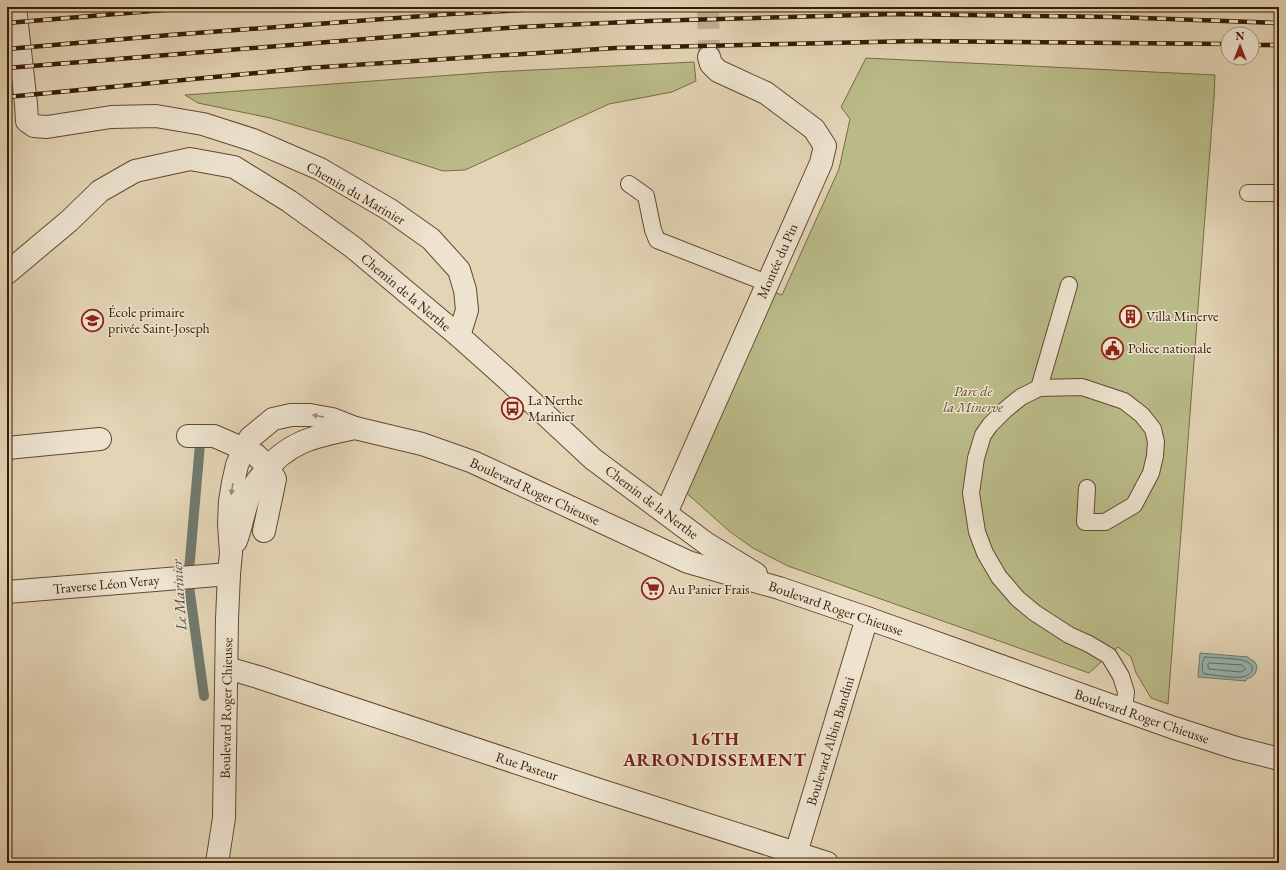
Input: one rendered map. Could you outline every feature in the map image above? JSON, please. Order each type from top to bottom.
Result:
[{"type":"street","name":"Chemin du Marinier","points":[[15,7],[27,121],[34,126],[47,127],[110,118],[156,116],[202,124],[253,140],[320,169],[390,210],[431,239],[459,270],[465,290],[467,310],[459,336]]},
{"type":"street","name":"Montée du Pin","points":[[666,513],[821,163],[825,146],[814,129],[766,93],[718,71],[711,64],[709,57]]},
{"type":"street","name":"Chemin de la Nerthe","points":[[7,274],[69,221],[100,191],[135,171],[190,159],[234,167],[289,201],[354,248],[459,336],[593,459],[707,544],[780,588]]},
{"type":"street","name":"Boulevard Roger Chieusse","points":[[217,863],[224,818],[230,501],[236,471],[244,449],[250,438],[273,419],[291,415],[310,415],[332,419],[355,428],[422,444],[473,462],[688,562],[780,588],[1124,710],[1236,748],[1279,759]]},
{"type":"street","name":"Boulevard Roger Chieusse","points":[[230,563],[253,487],[268,467],[284,452],[301,442],[320,435],[355,428]]},
{"type":"street","points":[[188,436],[214,436],[256,455],[268,467],[275,479],[264,531]]},
{"type":"street","points":[[7,448],[100,439]]},
{"type":"street","name":"Traverse Léon Veray","points":[[7,592],[188,577],[230,563]]},
{"type":"street","name":"Boulevard Albin Bandini","points":[[795,858],[867,618]]},
{"type":"street","name":"Rue Pasteur","points":[[227,668],[596,789],[795,858],[827,863]]},
{"type":"lane","points":[[629,184],[646,196],[653,230],[657,240],[767,283]]},
{"type":"lane","points":[[1248,193],[1279,193]]},
{"type":"lane","points":[[1039,388],[1069,285]]},
{"type":"lane","points":[[1087,488],[1086,522],[1105,522],[1134,505],[1151,473],[1155,456],[1156,442],[1153,429],[1142,415],[1124,401],[1082,387],[1039,388],[1021,397],[1005,410],[990,425],[983,435],[976,458],[971,493],[977,532],[985,553],[999,577],[1018,599],[1035,613],[1069,635],[1089,644],[1109,656],[1121,676],[1126,692],[1124,710]]},
{"type":"green space","name":"Parc de la Minerve","points":[[866,58],[1215,75],[1168,704],[1151,698],[1136,673],[1131,657],[1118,647],[1089,673],[788,566],[753,548],[729,531],[682,489],[771,291],[782,295],[839,169],[850,119],[841,107]]},
{"type":"green space","points":[[694,62],[696,81],[672,92],[609,104],[465,170],[443,171],[350,141],[270,118],[198,103],[185,95],[493,72]]},
{"type":"water","points":[[1200,653],[1248,657],[1254,661],[1257,666],[1256,671],[1253,676],[1246,679],[1246,681],[1198,677]]},
{"type":"waterway","name":"Le Marinier","points":[[200,444],[189,586],[204,696]]},
{"type":"tunnel","points":[[708,7],[709,57]]},
{"type":"railway","points":[[7,23],[200,7]]},
{"type":"railway","points":[[7,49],[450,14],[577,7]]},
{"type":"railway","points":[[7,68],[520,27],[649,21],[896,14],[1115,17],[1279,23]]},
{"type":"railway","points":[[7,97],[308,68],[615,48],[917,41],[1220,44]]},
{"type":"railway","points":[[1260,45],[1279,45]]},
{"type":"place","name":"Villa Minerve","points":[[1131,316]]},
{"type":"place","name":"École primaire privée Saint-Joseph","points":[[92,320]]},
{"type":"place","name":"Police nationale","points":[[1112,348]]},
{"type":"place","name":"La Nerthe Marinier","points":[[512,408]]},
{"type":"place","name":"Au Panier Frais","points":[[652,589]]},
{"type":"district","name":"16TH ARRONDISSEMENT","points":[[715,749]]}]
